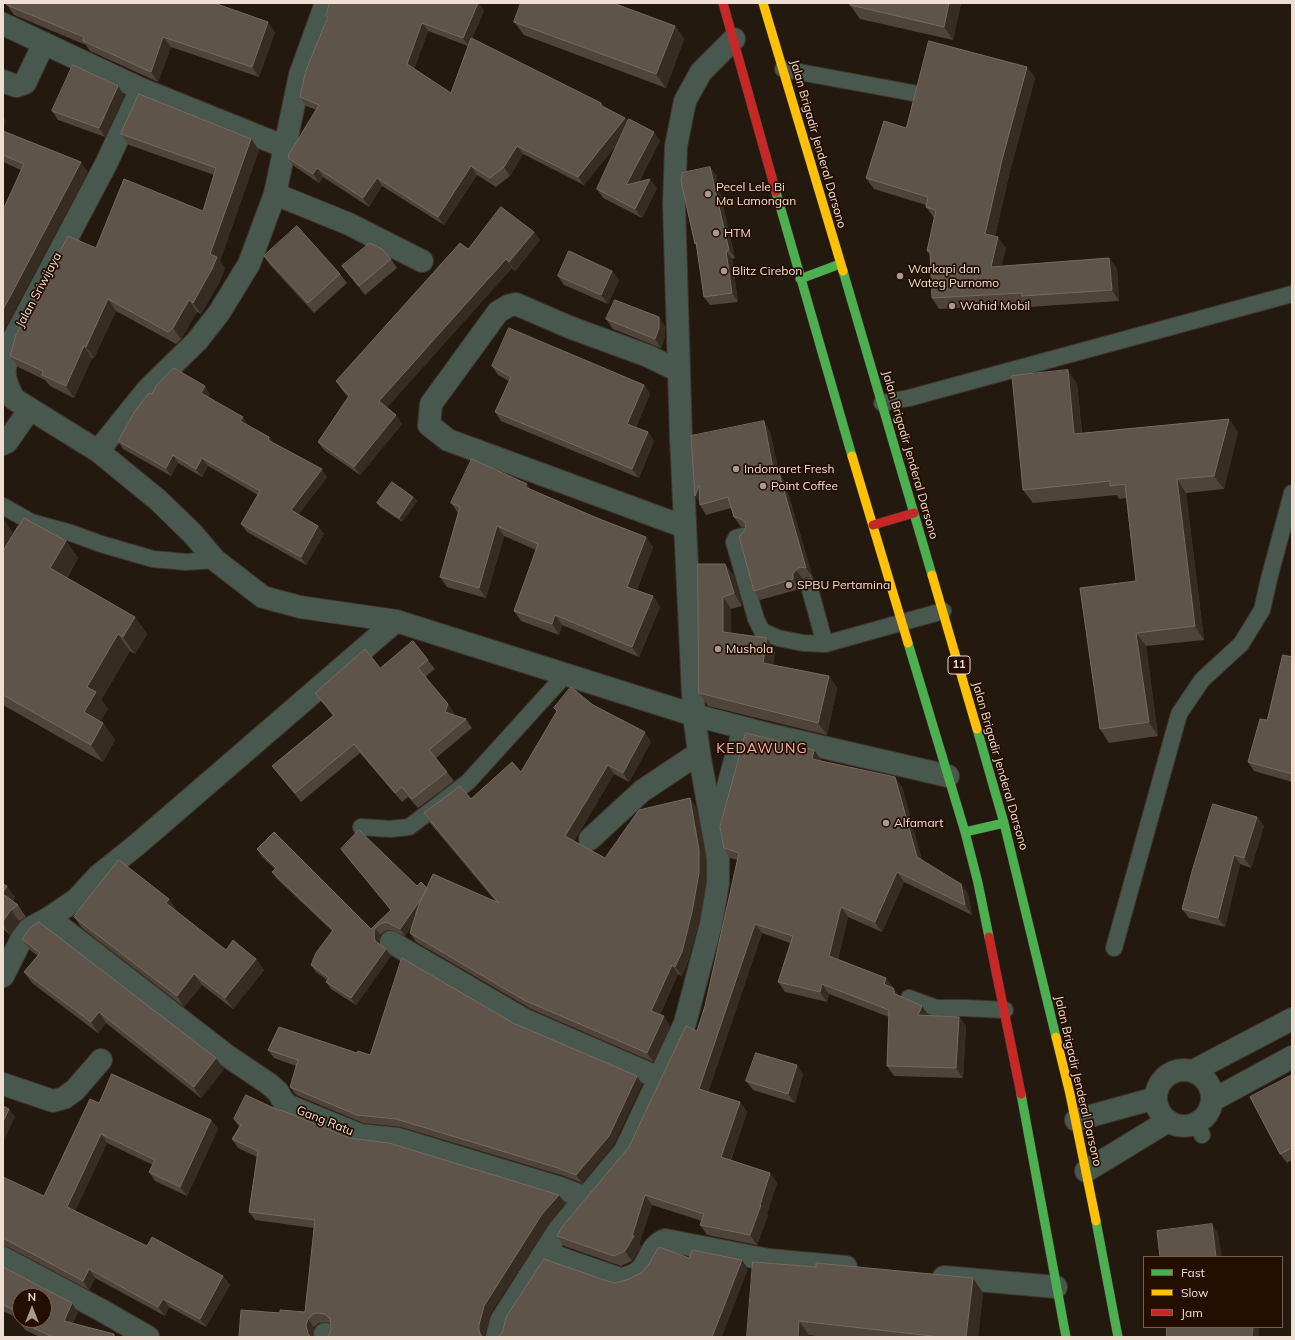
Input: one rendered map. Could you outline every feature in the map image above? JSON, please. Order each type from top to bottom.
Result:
[{"type":"highway","points":[[723,3],[800,278],[901,623],[965,832],[978,883],[1005,1010],[1066,1337]]},
{"type":"highway","name":"Jalan Brigadir Jenderal Darsono","points":[[763,3],[1004,822],[1076,1120],[1118,1337]]},
{"type":"highway","points":[[800,278],[840,264]]},
{"type":"highway","points":[[873,525],[914,513]]},
{"type":"highway","points":[[965,832],[1004,822]]},
{"type":"street","points":[[98,451],[148,389],[197,341],[219,313],[249,264],[275,194],[300,76],[326,3]]},
{"type":"street","points":[[3,24],[141,89],[285,147]]},
{"type":"street","points":[[497,1337],[501,1320],[559,1230],[625,1151],[685,1023],[711,924],[718,883],[718,858],[699,753],[694,714],[685,527],[674,204],[676,146],[685,101],[701,72],[734,39]]},
{"type":"street","points":[[3,81],[16,86],[25,83],[44,43]]},
{"type":"street","name":"Jalan Sriwijaya","points":[[141,89],[106,164],[12,342],[3,370],[6,386],[14,399],[98,451],[158,500],[194,534],[215,560],[263,597],[300,607],[396,621],[694,714],[744,728],[948,776]]},
{"type":"street","points":[[275,194],[349,224],[422,261]]},
{"type":"street","points":[[679,371],[648,356],[569,327],[516,304],[508,306],[498,312],[431,404],[429,425],[448,440],[685,527]]},
{"type":"street","points":[[3,444],[7,442],[30,410]]},
{"type":"street","points":[[3,976],[22,938],[29,929],[49,918],[77,899],[98,876],[396,621]]},
{"type":"street","points":[[715,835],[744,728]]},
{"type":"street","points":[[590,839],[642,791],[699,753]]},
{"type":"street","name":"Gang Ratu","points":[[49,918],[226,1055],[269,1084],[278,1092],[288,1106],[360,1135],[398,1139],[560,1188],[586,1198]]},
{"type":"street","points":[[391,942],[525,1020],[659,1078]]},
{"type":"street","points":[[1193,1071],[1292,1019]]},
{"type":"street","points":[[1213,1100],[1292,1057]]},
{"type":"street","points":[[3,1084],[53,1101],[64,1098],[75,1090],[101,1060]]},
{"type":"street","points":[[1182,1069],[1193,1071],[1204,1077],[1211,1087],[1213,1100],[1210,1109],[1199,1129],[1177,1125],[1168,1121],[1161,1115],[1157,1107],[1156,1098],[1158,1088],[1163,1078],[1172,1072],[1182,1069]]},
{"type":"street","points":[[1076,1120],[1156,1098]]},
{"type":"street","points":[[1086,1171],[1168,1121]]},
{"type":"street","points":[[545,1252],[620,1279],[628,1278],[640,1270],[657,1243],[665,1240],[768,1260],[862,1269]]},
{"type":"street","points":[[3,1258],[148,1337]]},
{"type":"street","points":[[924,1275],[1056,1288]]},
{"type":"lane","points":[[783,69],[913,93]]},
{"type":"lane","points":[[882,404],[909,398],[1292,294]]},
{"type":"lane","points":[[1114,948],[1179,714],[1202,680],[1241,644],[1262,610],[1292,493]]},
{"type":"lane","points":[[3,506],[31,522],[154,559],[186,562],[215,560]]},
{"type":"lane","points":[[23,535],[31,522]]},
{"type":"lane","points":[[741,546],[752,585],[756,618],[762,631],[778,638],[803,643],[825,644],[943,611]]},
{"type":"lane","points":[[809,586],[825,644]]},
{"type":"lane","points":[[361,827],[390,829],[409,827],[468,782],[566,674]]},
{"type":"lane","points":[[909,998],[936,1008],[1005,1010]]},
{"type":"building","points":[[8,3],[214,3],[268,22],[252,67],[163,37],[151,72],[83,41],[84,37],[7,5]]},
{"type":"building","points":[[330,3],[478,3],[463,38],[422,23],[407,64],[451,93],[471,38],[601,103],[600,105],[625,118],[578,177],[517,146],[504,167],[490,178],[471,166],[438,217],[377,178],[363,198],[317,168],[313,174],[288,158],[319,105],[300,97],[306,70],[328,17],[326,16]]},
{"type":"building","points":[[521,3],[613,3],[675,26],[656,74],[514,22]]},
{"type":"building","points":[[851,3],[949,3],[944,27],[850,5]]},
{"type":"building","points":[[929,41],[1027,67],[1002,160],[985,234],[998,237],[991,267],[1109,258],[1112,290],[1022,296],[1021,293],[932,298],[930,251],[927,251],[936,210],[926,207],[928,197],[866,178],[884,121],[906,128]]},
{"type":"building","points":[[73,65],[118,86],[99,128],[52,111]]},
{"type":"building","points":[[139,94],[251,139],[210,254],[217,257],[193,303],[189,300],[173,328],[168,332],[108,299],[66,386],[42,375],[43,371],[10,356],[16,335],[68,236],[96,248],[124,179],[203,211],[216,168],[121,134]]},
{"type":"building","points":[[629,119],[654,132],[626,185],[650,179],[635,209],[597,189]]},
{"type":"building","points":[[3,131],[81,162],[3,310],[3,210],[24,164],[3,155]]},
{"type":"building","points":[[710,167],[729,250],[726,251],[732,293],[704,297],[696,242],[695,244],[681,181],[682,173]]},
{"type":"building","points":[[501,207],[534,232],[509,262],[506,259],[379,401],[396,415],[354,467],[318,442],[349,396],[336,381],[460,243],[468,249]]},
{"type":"building","points":[[297,226],[340,274],[308,303],[264,256]]},
{"type":"building","points":[[370,243],[382,249],[391,259],[359,286],[342,266]]},
{"type":"building","points":[[569,251],[612,271],[601,295],[558,276]]},
{"type":"building","points":[[615,300],[659,317],[659,328],[655,339],[606,319]]},
{"type":"building","points":[[509,328],[644,385],[627,424],[648,432],[632,469],[495,412],[511,377],[492,366]]},
{"type":"building","points":[[174,368],[205,386],[201,393],[243,417],[240,421],[269,437],[268,440],[322,469],[291,510],[318,526],[301,557],[241,524],[260,491],[202,458],[196,469],[173,455],[166,468],[118,441],[135,411],[149,393],[152,394],[157,385]]},
{"type":"building","points":[[1068,370],[1074,434],[1229,419],[1214,476],[1177,479],[1195,626],[1136,633],[1149,722],[1100,729],[1080,588],[1136,581],[1125,484],[1110,486],[1110,481],[1023,490],[1012,376]]},
{"type":"building","points":[[764,421],[774,474],[779,473],[806,568],[800,567],[796,570],[793,574],[793,579],[754,591],[739,536],[743,533],[746,524],[743,520],[734,517],[728,497],[700,505],[699,485],[695,496],[691,436]]},
{"type":"building","points":[[472,459],[527,484],[525,487],[646,537],[627,587],[653,596],[632,647],[555,615],[552,624],[514,611],[538,544],[497,526],[479,588],[440,577],[460,507],[451,503]]},
{"type":"building","points":[[392,482],[413,497],[399,518],[377,503]]},
{"type":"building","points":[[24,518],[66,541],[50,568],[135,617],[123,637],[118,634],[87,687],[96,692],[84,712],[103,723],[91,745],[3,695],[3,551]]},
{"type":"building","points":[[698,564],[725,564],[734,593],[723,597],[723,632],[767,638],[763,663],[829,676],[818,723],[699,693]]},
{"type":"building","points":[[413,641],[428,660],[418,668],[448,704],[445,712],[466,719],[429,750],[447,772],[412,799],[402,787],[395,793],[354,744],[295,793],[272,766],[334,715],[315,693],[365,649],[380,668]]},
{"type":"building","points":[[1283,655],[1292,657],[1292,774],[1248,762],[1260,719],[1267,720]]},
{"type":"building","points":[[571,687],[593,705],[645,732],[623,773],[608,765],[565,836],[605,858],[639,810],[690,798],[699,850],[699,873],[692,912],[682,952],[675,967],[672,965],[651,1011],[664,1016],[647,1053],[524,1000],[410,933],[418,907],[433,874],[499,903],[424,813],[460,786],[471,799],[512,762],[521,772],[557,711],[554,708]]},
{"type":"building","points":[[746,733],[814,750],[812,759],[895,777],[917,857],[961,884],[965,905],[897,872],[875,922],[841,907],[829,956],[886,978],[884,984],[893,988],[895,994],[922,1006],[918,1015],[959,1017],[956,1068],[887,1066],[889,1010],[822,984],[820,992],[778,982],[793,936],[755,924],[699,1089],[740,1102],[721,1157],[770,1173],[761,1205],[750,1235],[700,1225],[704,1214],[645,1195],[632,1236],[634,1236],[625,1251],[614,1256],[557,1236],[562,1227],[629,1147],[686,1026],[697,1031],[705,1006],[739,853],[724,848],[720,827]]},
{"type":"building","points":[[1213,804],[1257,817],[1244,858],[1234,855],[1218,918],[1182,909]]},
{"type":"building","points":[[359,830],[417,886],[421,882],[427,888],[400,929],[386,922],[375,928],[375,941],[386,949],[351,998],[326,982],[329,978],[311,965],[316,953],[333,930],[272,872],[276,868],[257,849],[274,832],[371,929],[391,910],[341,849]]},
{"type":"building","points":[[119,860],[169,899],[166,903],[226,950],[233,940],[256,959],[225,998],[194,974],[177,996],[74,917]]},
{"type":"building","points":[[3,884],[7,886],[3,892]]},
{"type":"building","points":[[3,894],[18,905],[11,910],[3,921]]},
{"type":"building","points":[[39,922],[216,1058],[194,1087],[99,1012],[91,1022],[24,972],[40,953],[22,939],[30,928]]},
{"type":"building","points":[[402,958],[513,1023],[637,1076],[609,1136],[576,1175],[558,1168],[396,1119],[357,1115],[290,1087],[298,1060],[268,1050],[279,1027],[357,1053],[358,1051],[370,1055]]},
{"type":"building","points":[[756,1053],[797,1065],[788,1094],[746,1081]]},
{"type":"building","points":[[112,1074],[211,1120],[180,1187],[149,1172],[155,1160],[101,1134],[67,1207],[147,1246],[152,1237],[223,1276],[200,1319],[163,1299],[158,1307],[89,1269],[83,1281],[3,1238],[3,1177],[44,1196],[90,1099],[99,1103]]},
{"type":"building","points":[[1292,1075],[1292,1148],[1280,1154],[1250,1097]]},
{"type":"building","points":[[246,1095],[280,1111],[281,1110],[349,1138],[389,1143],[559,1195],[542,1214],[484,1306],[479,1325],[479,1331],[482,1337],[327,1337],[331,1329],[330,1319],[325,1314],[318,1313],[313,1314],[308,1319],[306,1325],[308,1334],[311,1337],[239,1337],[241,1310],[280,1313],[280,1310],[305,1312],[315,1220],[249,1212],[258,1151],[232,1139],[241,1125],[234,1119]]},
{"type":"building","points":[[3,1106],[9,1109],[3,1122]]},
{"type":"building","points":[[1212,1224],[1216,1256],[1160,1256],[1157,1231]]},
{"type":"building","points":[[659,1247],[689,1258],[692,1250],[742,1260],[712,1337],[499,1337],[503,1331],[506,1317],[544,1259],[616,1283],[641,1273],[649,1264]]},
{"type":"building","points":[[753,1262],[816,1267],[816,1263],[973,1278],[966,1337],[941,1337],[799,1321],[798,1337],[747,1337]]},
{"type":"building","points":[[3,1267],[43,1288],[12,1288],[12,1309],[3,1305]]},
{"type":"building","points":[[52,1293],[72,1303],[64,1321],[114,1334],[113,1337],[53,1337],[33,1328],[52,1328]]},
{"type":"building","points":[[1167,1328],[1253,1328],[1252,1337],[1167,1337]]},
{"type":"traffic: fast","points":[[776,192],[852,456]]},
{"type":"traffic: fast","points":[[800,279],[840,264]]},
{"type":"traffic: fast","points":[[843,271],[932,575]]},
{"type":"traffic: fast","points":[[908,643],[965,832],[978,883],[989,937]]},
{"type":"traffic: fast","points":[[977,729],[1004,823],[1056,1037]]},
{"type":"traffic: fast","points":[[965,832],[1004,823]]},
{"type":"traffic: fast","points":[[1021,1094],[1066,1337]]},
{"type":"traffic: fast","points":[[1096,1221],[1118,1337]]},
{"type":"traffic: slow","points":[[763,3],[843,271]]},
{"type":"traffic: slow","points":[[852,456],[908,643]]},
{"type":"traffic: slow","points":[[932,575],[977,729]]},
{"type":"traffic: slow","points":[[1056,1037],[1070,1094],[1096,1221]]},
{"type":"traffic: jam","points":[[723,3],[776,192]]},
{"type":"traffic: jam","points":[[873,525],[914,513]]},
{"type":"traffic: jam","points":[[989,937],[1021,1094]]},
{"type":"place","name":"Pecel Lele Bi Ma Lamongan","points":[[708,194]]},
{"type":"place","name":"HTM","points":[[716,233]]},
{"type":"place","name":"Blitz Cirebon","points":[[724,271]]},
{"type":"place","name":"Warkapi dan Wateg Purnomo","points":[[900,276]]},
{"type":"place","name":"Wahid Mobil","points":[[952,306]]},
{"type":"place","name":"Indomaret Fresh","points":[[736,469]]},
{"type":"place","name":"Point Coffee","points":[[763,486]]},
{"type":"place","name":"SPBU Pertamina","points":[[789,585]]},
{"type":"place","name":"Mushola","points":[[718,649]]},
{"type":"place","name":"Alfamart","points":[[886,823]]},
{"type":"district","name":"KEDAWUNG","points":[[762,749]]}]
